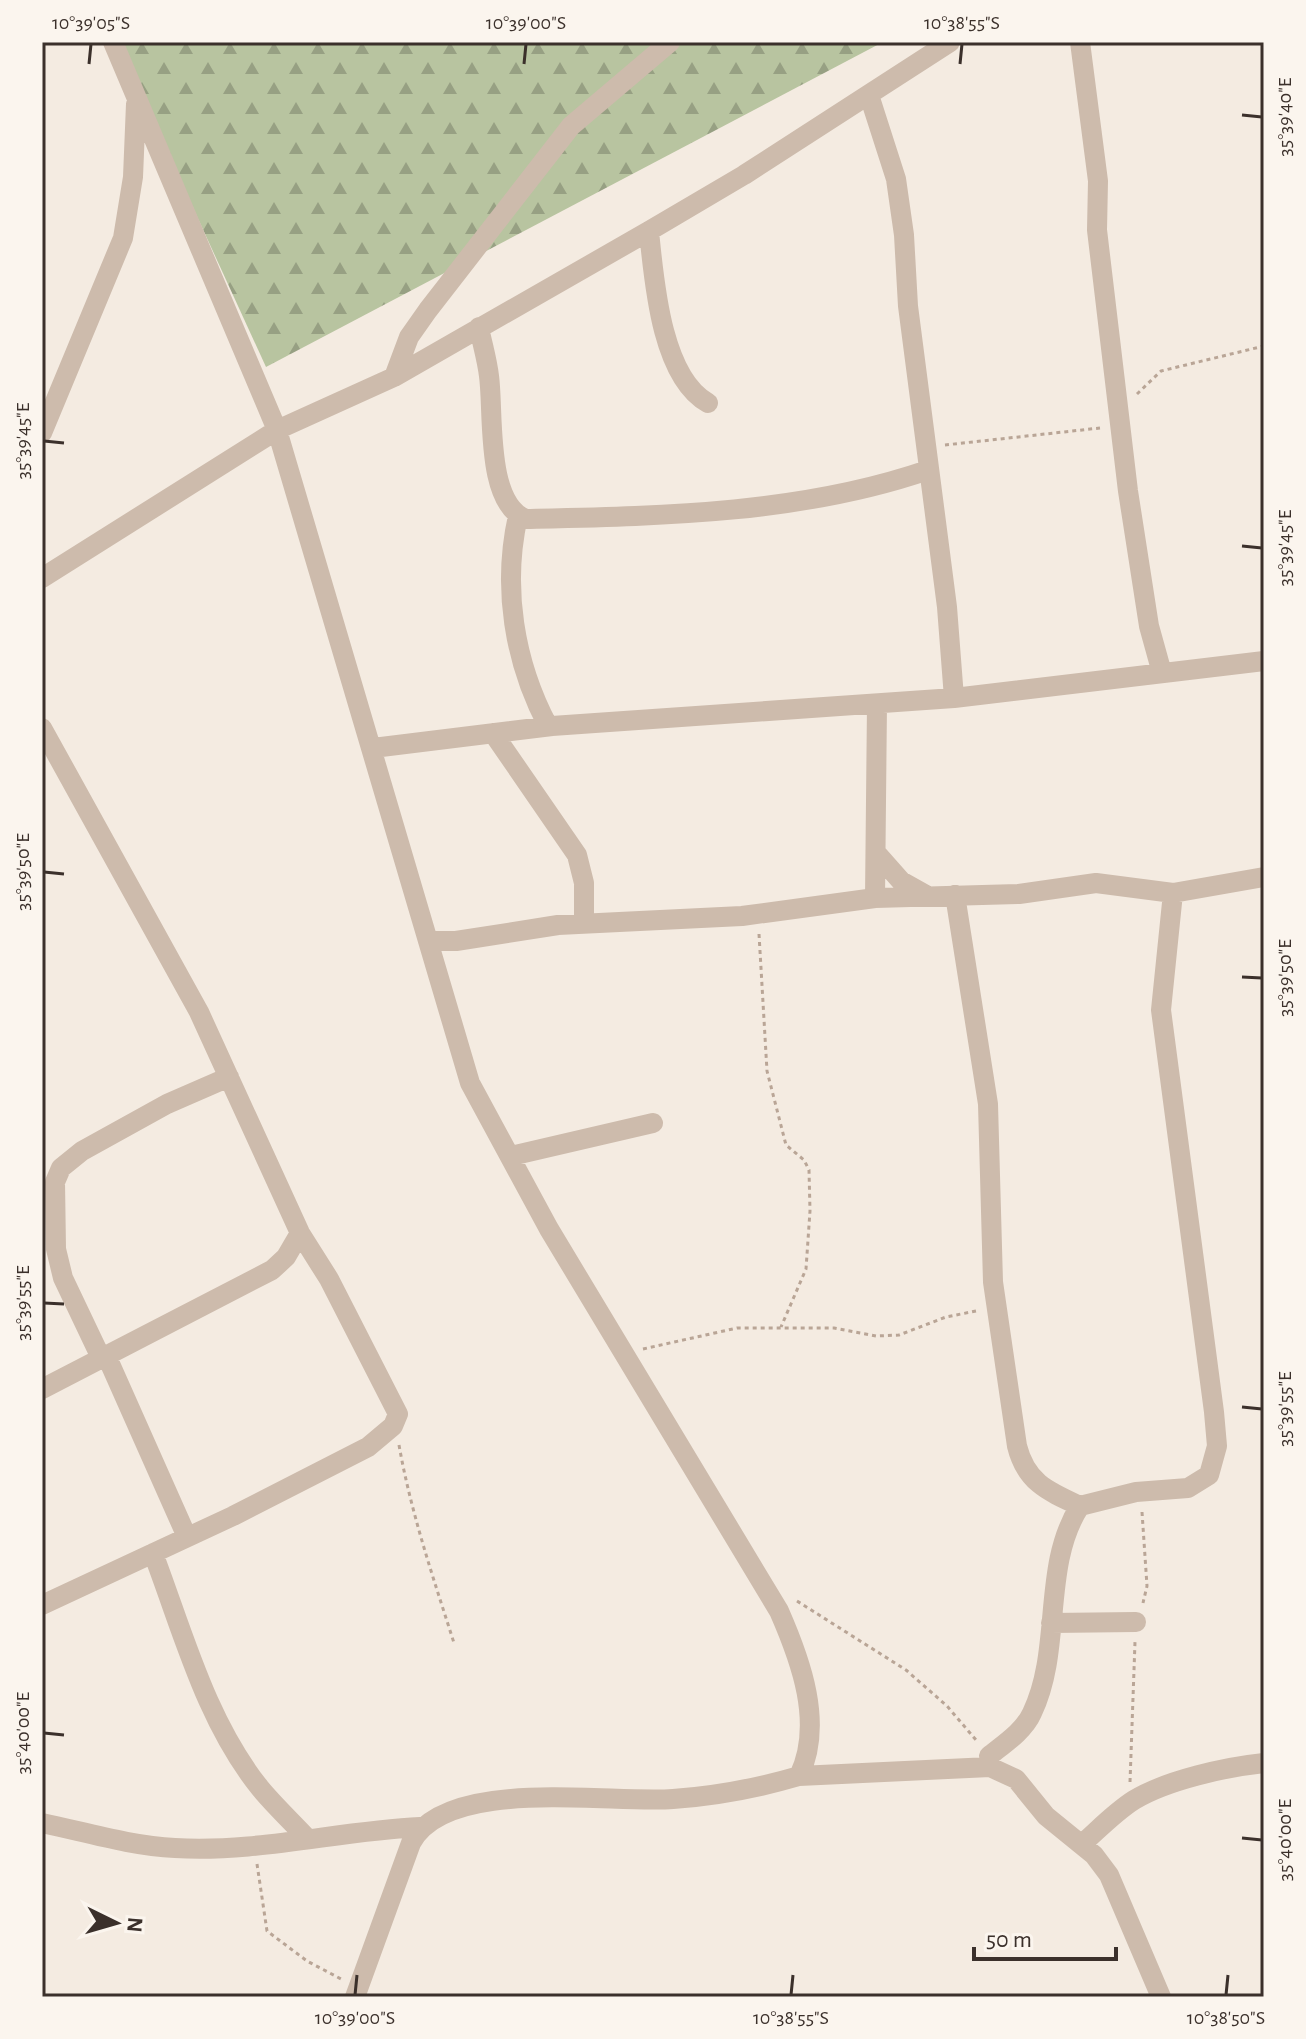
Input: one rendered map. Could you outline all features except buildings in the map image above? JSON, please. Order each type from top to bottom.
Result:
[{"type":"street","points":[[113,42],[277,430],[445,991],[456,1046],[470,1083],[549,1229],[779,1611],[793,1644],[805,1688],[811,1734],[808,1757],[799,1776]]},
{"type":"street","points":[[394,377],[409,337],[428,310],[571,126],[670,42]]},
{"type":"street","points":[[42,578],[277,430],[394,377],[649,231],[950,42]]},
{"type":"street","points":[[1080,42],[1098,181],[1101,264],[1121,423],[1147,613],[1162,673]]},
{"type":"street","points":[[869,95],[896,179],[928,470],[947,607],[954,698]]},
{"type":"street","points":[[42,433],[123,238],[133,177],[136,96]]},
{"type":"street","points":[[649,231],[668,346],[686,387],[708,403]]},
{"type":"street","points":[[479,327],[489,375],[496,469],[503,492],[518,516],[511,570],[519,658],[548,726]]},
{"type":"street","points":[[518,516],[548,519],[738,510],[891,483],[928,470]]},
{"type":"street","points":[[373,748],[548,726],[954,698],[1264,661]]},
{"type":"street","points":[[875,898],[878,855],[874,792],[877,704]]},
{"type":"street","points":[[42,728],[142,903],[229,1077],[300,1233],[329,1279],[398,1414],[384,1436],[368,1447],[42,1605]]},
{"type":"street","points":[[493,733],[577,855],[584,883],[584,924]]},
{"type":"street","points":[[878,855],[901,881],[928,896]]},
{"type":"street","points":[[429,941],[456,941],[584,924],[758,914],[875,898],[1019,894],[1096,883],[1173,893],[1264,877]]},
{"type":"street","points":[[955,895],[988,1104],[990,1228],[997,1308],[1022,1467],[1035,1484],[1080,1506],[1188,1488],[1209,1475],[1217,1446],[1162,1023],[1173,893]]},
{"type":"street","points":[[187,1537],[104,1358],[63,1278],[56,1249],[55,1182],[64,1163],[167,1104],[229,1077]]},
{"type":"street","points":[[511,1156],[653,1123]]},
{"type":"street","points":[[42,1389],[272,1270],[286,1257],[300,1233]]},
{"type":"street","points":[[989,1756],[1012,1738],[1032,1715],[1069,1524],[1080,1506]]},
{"type":"street","points":[[153,1553],[190,1658],[221,1725],[259,1787],[306,1837]]},
{"type":"street","points":[[1051,1623],[1136,1622]]},
{"type":"street","points":[[1082,1844],[1132,1801],[1215,1770],[1264,1763]]},
{"type":"street","points":[[42,1823],[172,1848],[219,1849],[306,1837],[420,1827],[446,1813],[525,1797],[671,1800],[725,1794],[799,1776],[990,1767],[1016,1779],[1046,1816],[1094,1855],[1118,1890],[1161,1997]]},
{"type":"street","points":[[357,1993],[420,1827]]},
{"type":"path","points":[[926,447],[1072,433],[1121,423],[1129,404],[1154,374],[1264,346]]},
{"type":"path","points":[[758,914],[767,1071],[786,1145],[804,1160],[810,1184],[806,1269],[781,1327]]},
{"type":"path","points":[[624,1353],[737,1328],[834,1328],[876,1336],[899,1335],[946,1317],[997,1308]]},
{"type":"path","points":[[394,1422],[412,1514],[435,1574],[454,1643]]},
{"type":"path","points":[[1132,1801],[1128,1763],[1136,1622],[1147,1586],[1141,1520],[1144,1502],[1150,1492]]},
{"type":"path","points":[[793,1598],[906,1670],[947,1706],[989,1756]]},
{"type":"path","points":[[254,1844],[267,1931],[357,1993]]},
{"type":"green space","points":[[117,42],[883,42],[266,367]]}]
